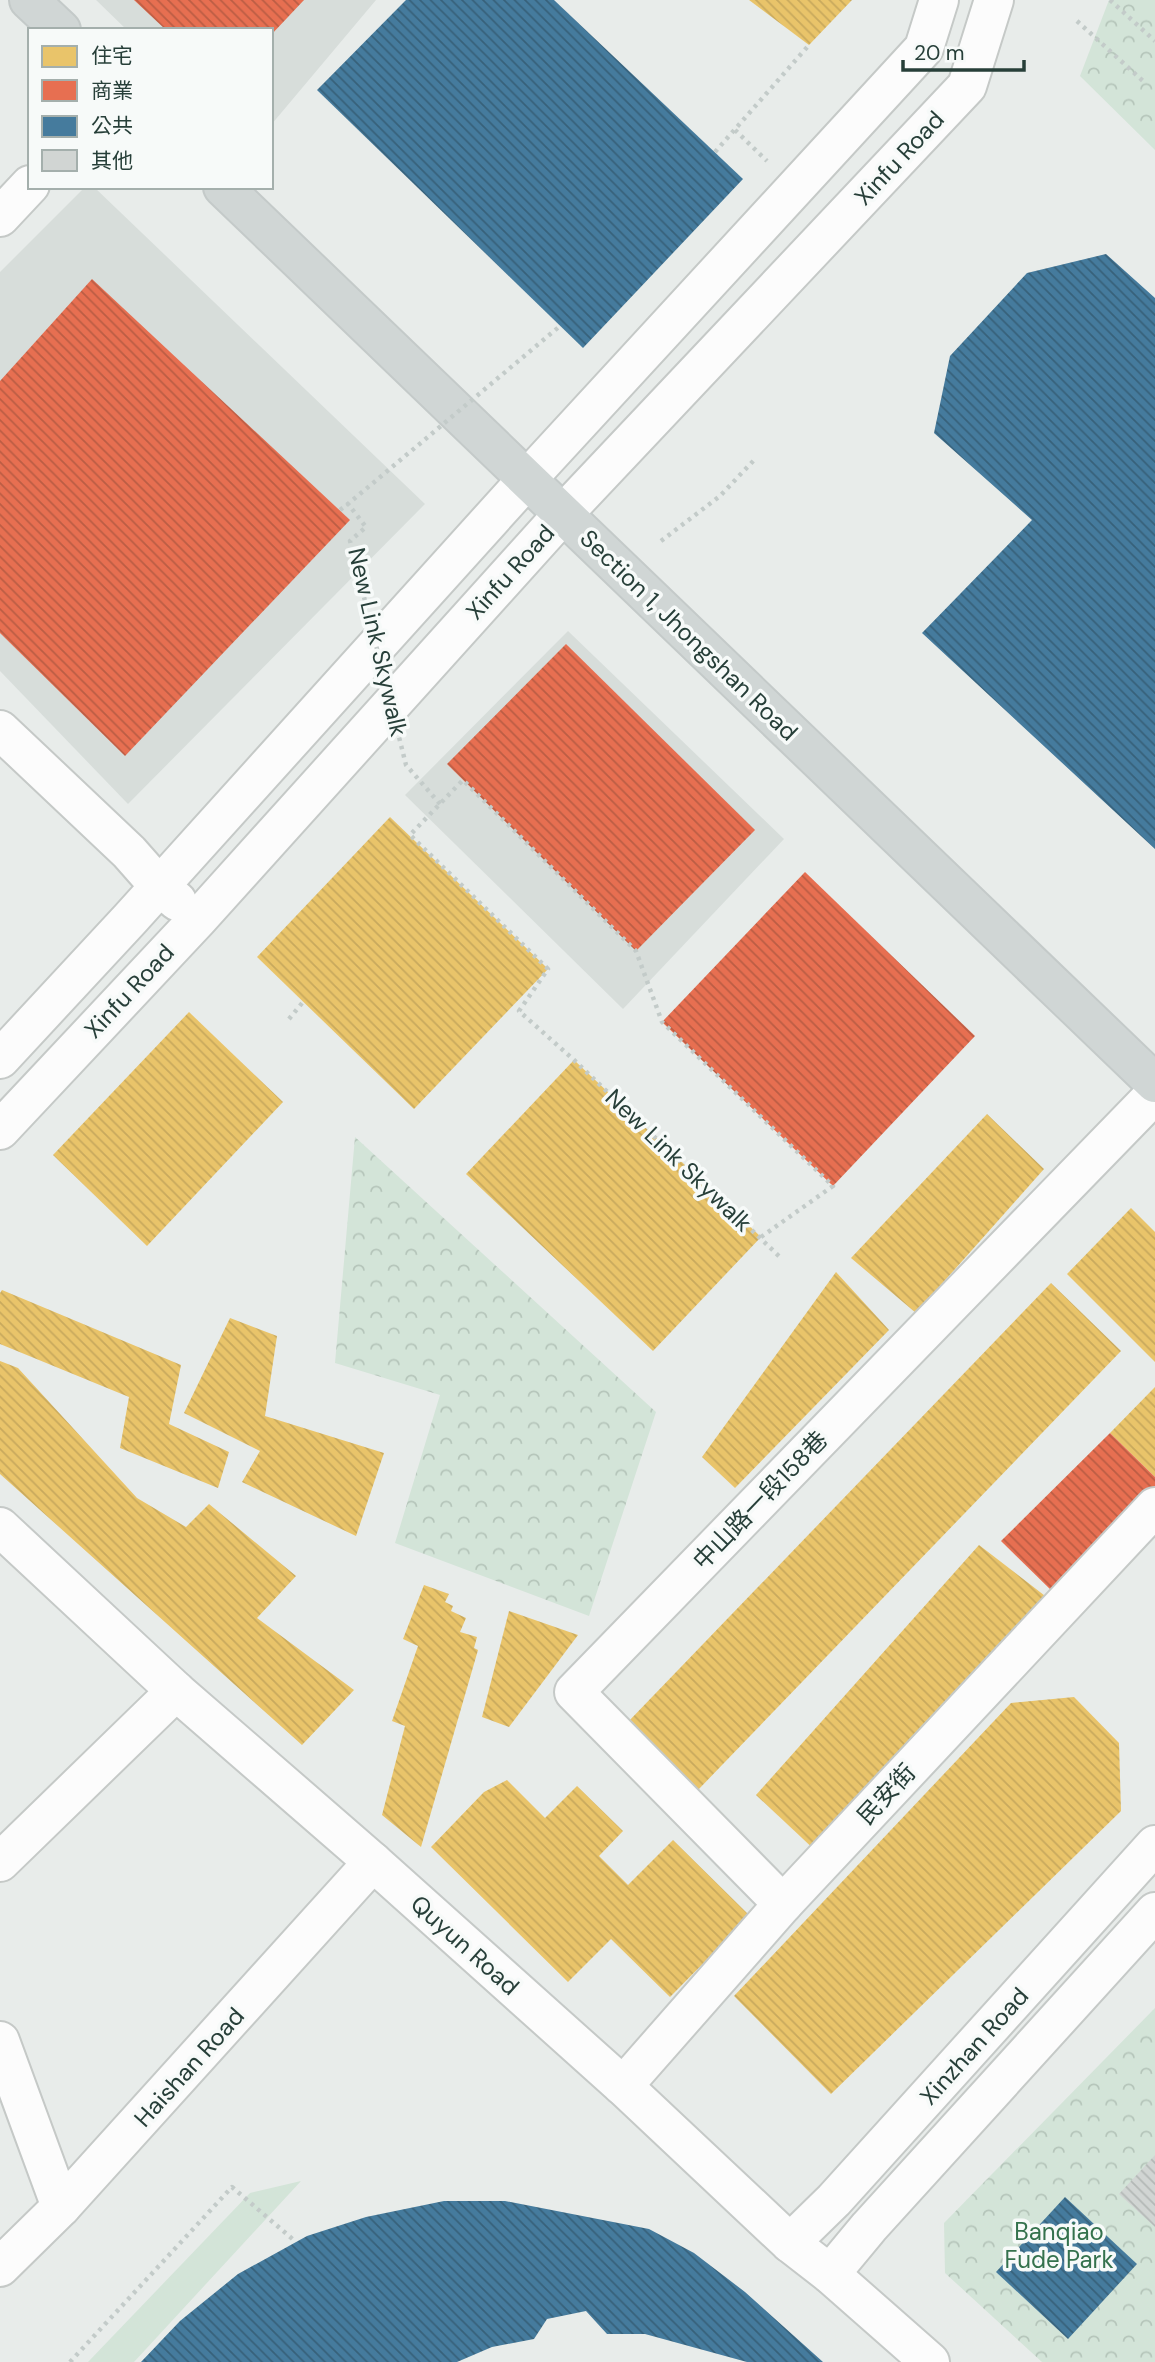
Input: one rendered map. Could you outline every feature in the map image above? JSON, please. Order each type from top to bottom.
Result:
[{"type":"main road","points":[[29,0],[59,28]]},
{"type":"main road","name":"Section 1, Jhongshan Road","points":[[225,189],[529,477],[1155,1083]]},
{"type":"street","name":"Xinfu Road","points":[[0,1059],[529,477],[924,48],[939,0]]},
{"type":"street","name":"Xinfu Road","points":[[0,1130],[198,919],[564,513],[967,86],[994,0]]},
{"type":"street","points":[[0,217],[28,187]]},
{"type":"street","points":[[0,730],[129,852],[159,886],[198,919]]},
{"type":"street","name":"中山路一段158巷","points":[[783,1904],[574,1692],[1155,1094]]},
{"type":"street","name":"民安街","points":[[622,2087],[783,1904],[1155,1507]]},
{"type":"street","name":"Quyun Road","points":[[0,1527],[176,1691],[373,1862],[790,2243],[830,2274],[930,2362]]},
{"type":"street","points":[[0,1862],[176,1691]]},
{"type":"street","name":"Xinzhan Road","points":[[790,2243],[834,2200],[1155,1845]]},
{"type":"street","name":"Haishan Road","points":[[0,2267],[61,2207],[373,1862]]},
{"type":"street","name":"Xinzhan Road","points":[[830,2274],[887,2207],[1155,1912]]},
{"type":"street","points":[[0,2041],[61,2207]]},
{"type":"path","points":[[1110,0],[1155,41]]},
{"type":"path","points":[[1077,22],[1143,81]]},
{"type":"path","points":[[715,152],[809,45]]},
{"type":"path","points":[[735,130],[754,149]]},
{"type":"path","points":[[340,510],[560,326]]},
{"type":"path","points":[[661,541],[720,496],[755,458]]},
{"type":"path","name":"New Link Skywalk","points":[[348,504],[366,527],[350,541],[406,765],[440,804]]},
{"type":"path","name":"New Link Skywalk","points":[[463,780],[636,951],[662,1022],[833,1185],[761,1237],[519,1011],[548,969],[410,835],[440,804],[463,780]]},
{"type":"path","points":[[289,1019],[303,1002]]},
{"type":"path","points":[[761,1237],[782,1259]]},
{"type":"path","points":[[70,2362],[232,2187],[296,2242]]},
{"type":"shaded area","points":[[96,0],[376,0],[273,123],[273,28],[125,28]]},
{"type":"shaded area","points":[[83,189],[96,189],[425,504],[128,804],[0,671],[0,272]]},
{"type":"shaded area","points":[[568,631],[784,839],[623,1009],[405,795]]},
{"type":"green space","points":[[1109,0],[1155,0],[1155,150],[1080,76]]},
{"type":"green space","points":[[355,1137],[656,1412],[589,1616],[395,1543],[440,1395],[335,1363]]},
{"type":"green space","name":"Banqiao Fude Park","points":[[1155,2008],[1155,2362],[1042,2362],[945,2273],[944,2223]]},
{"type":"green space","points":[[301,2181],[134,2362],[88,2362],[250,2193]]},
{"type":"building: 住宅","points":[[749,0],[852,0],[809,45]]},
{"type":"building: 住宅","points":[[390,817],[548,969],[414,1109],[257,957]]},
{"type":"building: 住宅","points":[[189,1012],[283,1102],[147,1246],[53,1155]]},
{"type":"building: 住宅","points":[[574,1060],[761,1237],[653,1351],[466,1174]]},
{"type":"building: 住宅","points":[[987,1114],[1044,1169],[916,1313],[851,1258]]},
{"type":"building: 住宅","points":[[1131,1208],[1155,1232],[1155,1362],[1067,1274]]},
{"type":"building: 住宅","points":[[836,1272],[889,1330],[735,1488],[702,1457]]},
{"type":"building: 住宅","points":[[1051,1283],[1121,1351],[697,1791],[627,1723]]},
{"type":"building: 住宅","points":[[2,1290],[181,1365],[169,1424],[229,1452],[218,1488],[120,1448],[129,1397],[0,1344]]},
{"type":"building: 住宅","points":[[230,1318],[277,1336],[265,1416],[384,1453],[356,1536],[242,1482],[260,1451],[184,1413]]},
{"type":"building: 住宅","points":[[0,1361],[18,1368],[137,1498],[186,1527],[209,1504],[296,1576],[257,1618],[354,1690],[302,1745],[0,1474]]},
{"type":"building: 住宅","points":[[1155,1387],[1155,1477],[1110,1433]]},
{"type":"building: 住宅","points":[[979,1545],[1049,1599],[818,1853],[756,1795]]},
{"type":"building: 住宅","points":[[424,1585],[449,1594],[445,1602],[453,1606],[451,1611],[466,1618],[460,1632],[477,1637],[474,1648],[478,1650],[421,1847],[382,1815],[405,1726],[392,1721],[418,1646],[403,1639]]},
{"type":"building: 住宅","points":[[509,1611],[578,1635],[509,1727],[482,1717]]},
{"type":"building: 住宅","points":[[1074,1697],[1119,1743],[1121,1811],[831,2094],[734,1996],[1011,1703]]},
{"type":"building: 住宅","points":[[507,1780],[545,1818],[577,1786],[623,1831],[599,1856],[628,1885],[673,1840],[750,1916],[670,1997],[611,1939],[568,1982],[431,1847],[484,1792]]},
{"type":"building: 商業","points":[[134,0],[304,0],[273,33],[273,28],[164,28]]},
{"type":"building: 商業","points":[[92,279],[350,520],[125,756],[0,633],[0,381]]},
{"type":"building: 商業","points":[[566,644],[755,830],[636,951],[447,764]]},
{"type":"building: 商業","points":[[805,872],[975,1036],[833,1186],[662,1022]]},
{"type":"building: 商業","points":[[1110,1433],[1155,1477],[1155,1486],[1054,1593],[1001,1541]]},
{"type":"building: 公共","points":[[406,0],[554,0],[743,179],[583,348],[317,90]]},
{"type":"building: 公共","points":[[1106,254],[1155,298],[1155,849],[922,633],[1032,520],[934,433],[950,356],[1027,273]]},
{"type":"building: 公共","points":[[1065,2197],[1137,2264],[1068,2339],[996,2272]]},
{"type":"building: 公共","points":[[444,2201],[505,2201],[649,2229],[694,2253],[745,2292],[823,2362],[747,2362],[645,2334],[607,2334],[586,2311],[547,2319],[534,2339],[492,2347],[457,2362],[141,2362],[180,2321],[238,2274],[307,2236],[366,2217]]},
{"type":"building: 其他","points":[[1155,2155],[1155,2227],[1119,2194]]}]
